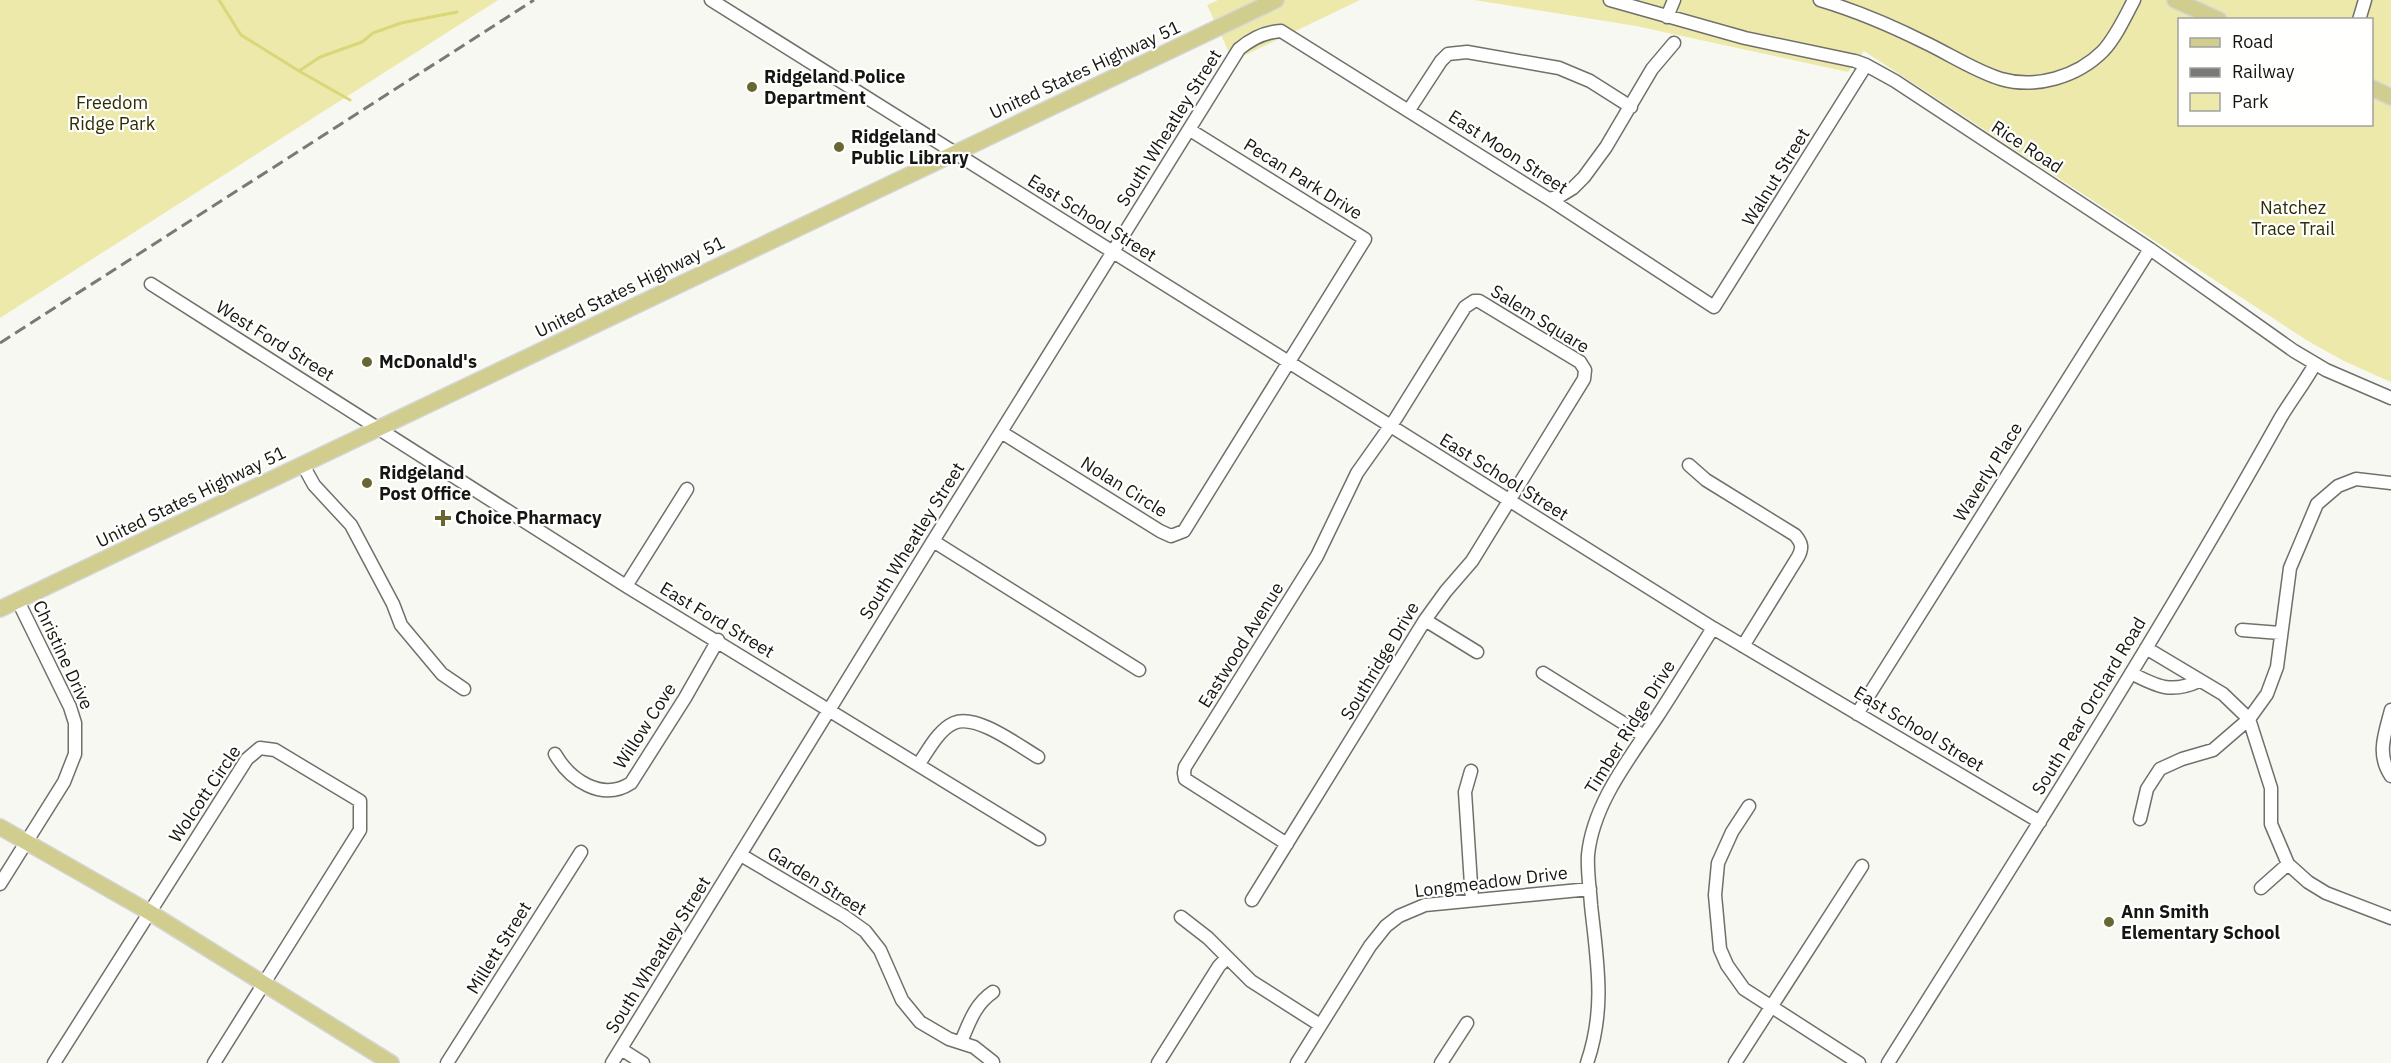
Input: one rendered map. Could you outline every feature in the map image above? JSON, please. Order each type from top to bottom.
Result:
[{"type":"main road","name":"United States Highway 51","points":[[0,609],[1276,0]]},
{"type":"main road","points":[[2175,0],[2215,18]]},
{"type":"main road","points":[[2373,88],[2391,97]]},
{"type":"main road","points":[[0,827],[149,912],[391,1063]]},
{"type":"street","name":"East School Street","points":[[711,0],[1713,628],[2040,822]]},
{"type":"street","name":"Rice Road","points":[[1610,0],[1667,17],[1866,65],[1895,81],[2150,249],[2294,351],[2315,364],[2391,398]]},
{"type":"street","points":[[1667,17],[1674,0]]},
{"type":"street","points":[[1820,0],[1850,9],[1899,29],[1990,75],[2025,83],[2042,82],[2062,76],[2088,63],[2115,35],[2134,0]]},
{"type":"street","points":[[2360,18],[2365,0]]},
{"type":"street","name":"South Wheatley Street","points":[[612,1063],[1239,49],[1248,41],[1271,31],[1281,31]]},
{"type":"street","name":"East Moon Street","points":[[1281,31],[1549,199],[1714,307]]},
{"type":"street","points":[[1549,199],[1574,188],[1584,177],[1631,107],[1652,69],[1674,44]]},
{"type":"street","points":[[1409,110],[1448,54],[1467,52],[1559,68],[1590,81],[1631,107]]},
{"type":"street","name":"Walnut Street","points":[[1714,307],[1866,65]]},
{"type":"street","name":"Pecan Park Drive","points":[[1190,130],[1365,239],[1288,362]]},
{"type":"street","name":"Waverly Place","points":[[1857,714],[2150,249]]},
{"type":"street","name":"West Ford Street","points":[[151,284],[379,428]]},
{"type":"street","name":"Salem Square","points":[[1390,426],[1466,307],[1474,301],[1483,303],[1580,362],[1586,370],[1584,379],[1509,501]]},
{"type":"street","name":"Nolan Circle","points":[[1001,432],[1171,536],[1184,531],[1288,362]]},
{"type":"street","name":"South Pear Orchard Road","points":[[1888,1063],[2040,822],[2315,364]]},
{"type":"street","name":"Eastwood Avenue","points":[[1287,844],[1185,779],[1184,773],[1317,556],[1358,473],[1390,426]]},
{"type":"street","name":"East Ford Street","points":[[379,428],[626,586],[718,640],[1039,839]]},
{"type":"street","points":[[303,465],[314,485],[351,525],[393,603],[401,625],[442,674],[464,689]]},
{"type":"street","points":[[1689,465],[1706,480],[1795,535],[1800,541],[1802,551],[1743,646]]},
{"type":"street","points":[[2140,819],[2147,789],[2160,769],[2182,759],[2212,750],[2249,719],[2267,694],[2277,667],[2290,568],[2317,504],[2338,486],[2356,479],[2391,483]]},
{"type":"street","points":[[626,586],[687,489]]},
{"type":"street","name":"Southridge Drive","points":[[1252,900],[1425,620],[1441,597],[1472,561],[1509,501]]},
{"type":"street","points":[[933,541],[1140,670]]},
{"type":"street","name":"Christine Drive","points":[[0,884],[64,782],[72,766],[76,739],[70,707],[18,601]]},
{"type":"street","points":[[1425,620],[1477,652]]},
{"type":"street","name":"Timber Ridge Drive","points":[[1587,1063],[1596,1032],[1600,996],[1588,857],[1597,816],[1644,736],[1713,628]]},
{"type":"street","points":[[2242,630],[2280,633]]},
{"type":"street","name":"Willow Cove","points":[[555,754],[564,770],[591,787],[612,791],[622,789],[631,783],[685,698],[718,640]]},
{"type":"street","points":[[2146,648],[2223,694],[2249,719],[2271,788],[2271,824],[2288,864],[2307,882],[2326,893],[2391,918]]},
{"type":"street","points":[[1543,673],[1644,736]]},
{"type":"street","points":[[2131,673],[2162,688],[2189,685],[2199,681]]},
{"type":"street","points":[[2391,710],[2381,747],[2384,766],[2391,776]]},
{"type":"street","points":[[918,765],[940,734],[954,722],[969,720],[987,727],[1038,757]]},
{"type":"street","name":"Wolcott Circle","points":[[54,1063],[247,759],[260,748],[275,750],[360,801],[360,830],[214,1063]]},
{"type":"street","points":[[1471,771],[1465,792],[1473,900]]},
{"type":"street","points":[[1749,806],[1732,832],[1718,863],[1716,906],[1720,949],[1727,964],[1744,988],[1770,1008],[1858,1063]]},
{"type":"street","name":"Millett Street","points":[[447,1063],[581,852]]},
{"type":"street","name":"Garden Street","points":[[741,855],[844,916],[865,931],[880,950],[902,1000],[920,1022],[935,1032],[974,1047],[993,1062]]},
{"type":"street","points":[[2261,888],[2288,864]]},
{"type":"street","points":[[1735,1063],[1862,866]]},
{"type":"street","name":"Longmeadow Drive","points":[[1297,1063],[1370,946],[1386,926],[1405,912],[1425,905],[1590,889]]},
{"type":"street","points":[[1181,918],[1208,938],[1238,970],[1264,990],[1320,1025]]},
{"type":"street","points":[[1158,1063],[1219,966],[1227,958]]},
{"type":"street","points":[[961,1042],[974,1010],[984,997],[993,992]]},
{"type":"street","points":[[1441,1063],[1467,1023]]},
{"type":"street","points":[[621,1049],[643,1063]]},
{"type":"green space","name":"Freedom Ridge Park","points":[[0,0],[498,0],[0,318]]},
{"type":"green space","points":[[1218,0],[1360,0],[1233,61],[1207,5]]},
{"type":"green space","name":"Natchez Trace Trail","points":[[1474,0],[2391,0],[2391,382],[2344,361],[2308,341],[1864,51],[1848,72],[1636,26]]},
{"type":"waterway","points":[[219,0],[241,35],[299,71]]},
{"type":"waterway","points":[[350,100],[299,71],[320,57],[362,42],[373,33],[401,23],[457,12]]},
{"type":"railway","points":[[0,343],[534,0]]},
{"type":"place","name":"Ridgeland Police Department","points":[[752,87]]},
{"type":"place","name":"Ridgeland Public Library","points":[[839,147]]},
{"type":"place","name":"McDonald's","points":[[367,362]]},
{"type":"place","name":"Ridgeland Post Office","points":[[367,483]]},
{"type":"place","name":"Choice Pharmacy","points":[[443,518]]},
{"type":"place","name":"Ann Smith Elementary School","points":[[2109,922]]}]
